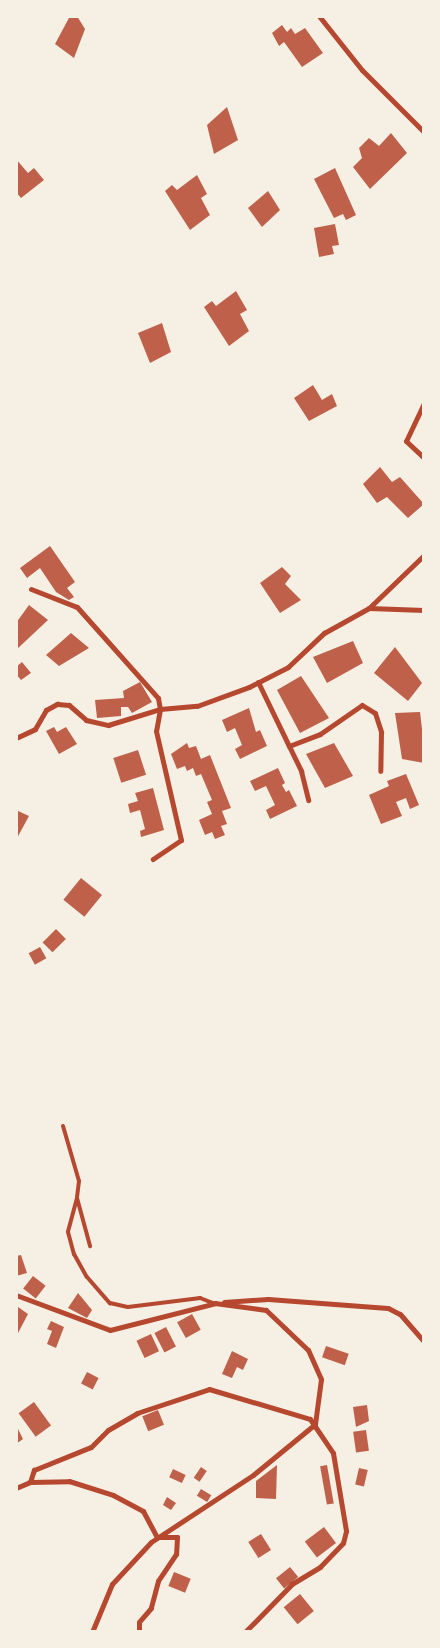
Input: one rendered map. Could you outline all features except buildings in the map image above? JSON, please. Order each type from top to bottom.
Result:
[{"type":"street","points":[[319,16],[362,70],[424,132]]},
{"type":"street","points":[[424,403],[406,441],[424,458]]},
{"type":"street","points":[[16,738],[35,728],[46,710],[57,704],[69,705],[86,720],[108,725],[160,708],[198,706],[258,682],[288,667],[324,632],[369,608],[424,555]]},
{"type":"street","points":[[31,589],[77,607],[150,687],[160,708],[156,731],[181,840],[154,859]]},
{"type":"street","points":[[369,608],[424,610]]},
{"type":"street","points":[[258,682],[301,771],[308,800]]},
{"type":"street","points":[[289,746],[320,734],[362,704],[375,712],[381,732],[380,771]]},
{"type":"street","points":[[16,1296],[110,1330],[214,1303],[268,1299],[388,1308],[400,1314],[424,1342]]},
{"type":"street","points":[[92,1632],[112,1584],[157,1537],[253,1475],[315,1424],[321,1379],[308,1350],[266,1310],[214,1303]]},
{"type":"street","points":[[30,1482],[34,1470],[91,1447],[108,1430],[136,1413],[209,1389],[285,1410],[315,1424],[333,1453],[346,1531],[343,1543],[320,1567],[292,1584],[245,1632]]},
{"type":"street","points":[[16,1488],[30,1482],[69,1482],[113,1495],[142,1511],[157,1537]]},
{"type":"street","points":[[139,1632],[139,1622],[151,1608],[158,1581],[176,1554],[177,1537],[157,1537]]},
{"type":"lane","points":[[63,1126],[79,1181],[77,1198],[68,1232],[74,1254],[87,1277],[110,1303],[128,1307],[200,1298],[214,1303]]},
{"type":"lane","points":[[77,1198],[90,1246]]}]
